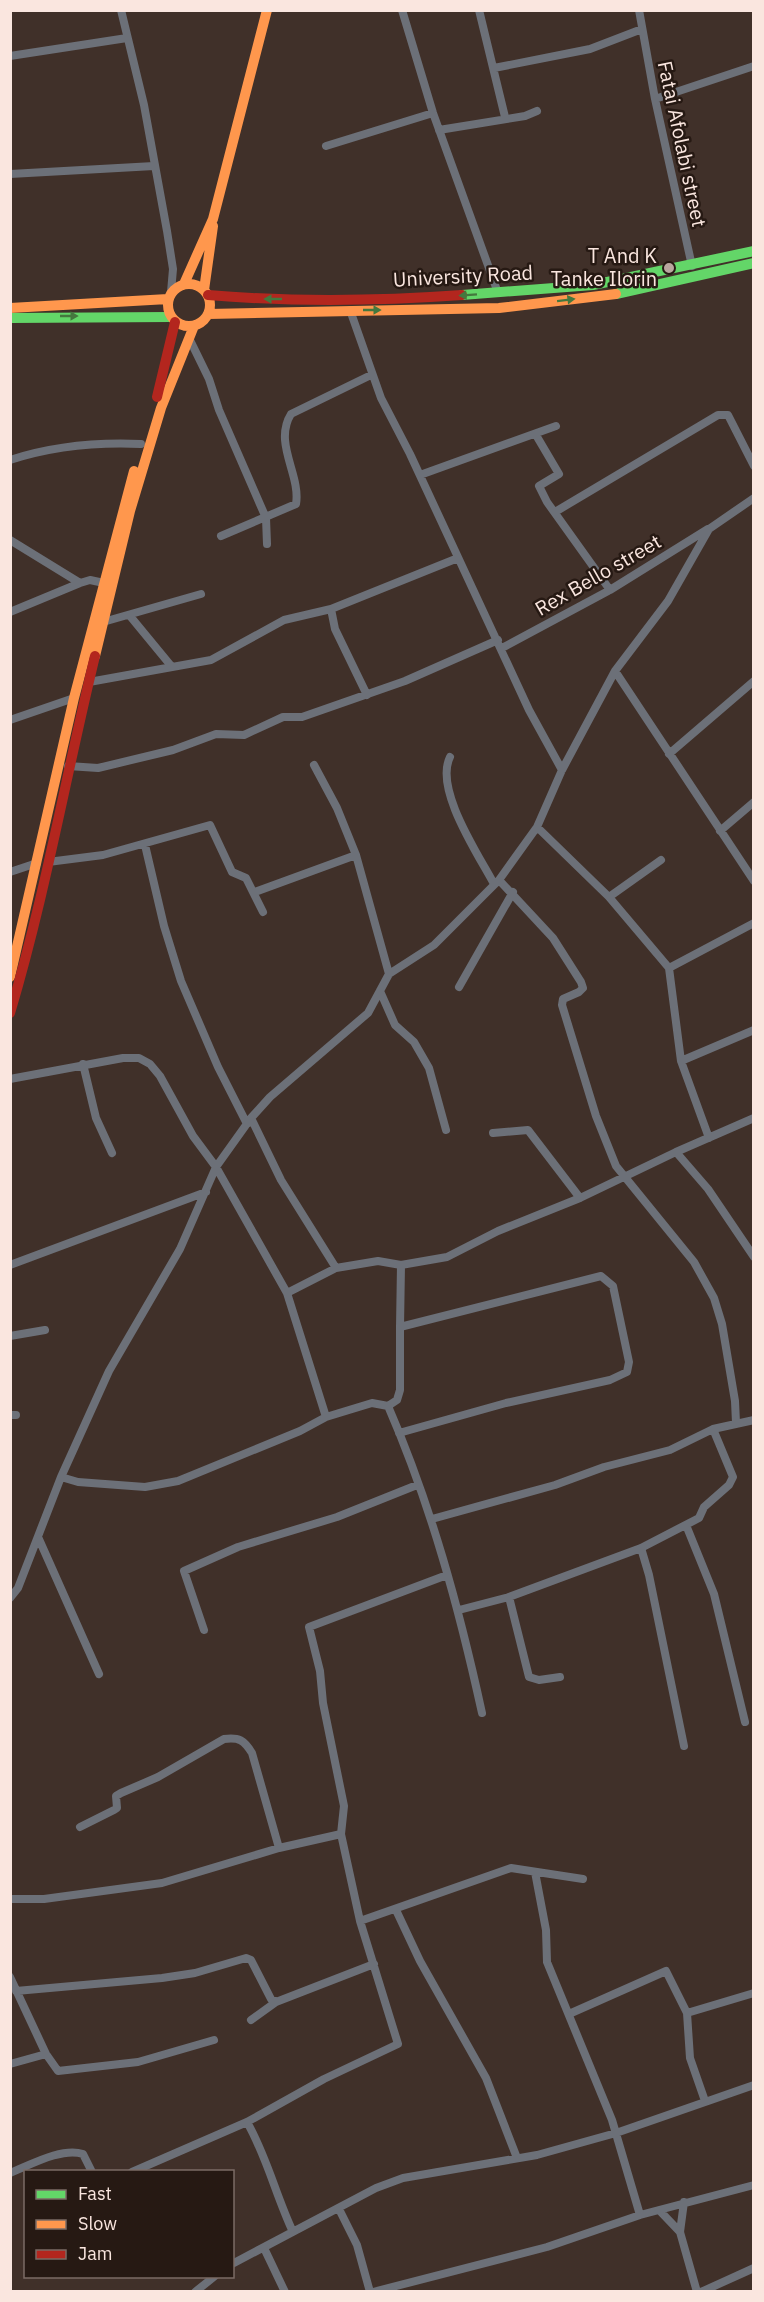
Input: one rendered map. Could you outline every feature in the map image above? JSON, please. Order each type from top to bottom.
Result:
[{"type":"main road","points":[[10,308],[170,296],[184,284],[213,219],[267,10]]},
{"type":"main road","points":[[10,977],[20,948],[68,766],[80,697],[89,682],[130,511],[153,435],[189,338],[194,326],[205,320],[208,314],[206,293],[213,239],[213,219]]},
{"type":"main road","name":"University Road","points":[[206,293],[254,299],[410,298],[498,293],[593,285],[753,252]]},
{"type":"main road","name":"University Road","points":[[208,314],[254,310],[525,305],[594,297],[688,279],[753,262]]},
{"type":"main road","points":[[184,284],[198,286],[206,293]]},
{"type":"main road","points":[[42,862],[104,583],[141,444],[165,373],[173,320],[170,296]]},
{"type":"main road","points":[[10,318],[173,320],[194,326]]},
{"type":"main road","points":[[10,1013],[20,948]]},
{"type":"street","points":[[121,10],[144,105],[171,255],[170,296]]},
{"type":"street","points":[[402,10],[433,113],[498,293]]},
{"type":"street","points":[[479,10],[505,117]]},
{"type":"street","name":"Fatai Afolabi street","points":[[639,10],[655,99],[692,266]]},
{"type":"street","points":[[494,68],[590,49],[642,30]]},
{"type":"street","points":[[10,56],[126,38]]},
{"type":"street","points":[[655,99],[753,66]]},
{"type":"street","points":[[439,130],[505,117],[525,116],[537,111]]},
{"type":"street","points":[[326,146],[433,113]]},
{"type":"street","points":[[10,174],[154,166]]},
{"type":"street","points":[[350,310],[371,375],[502,648],[529,710],[562,770]]},
{"type":"street","points":[[189,338],[209,379],[219,410],[266,518],[267,543]]},
{"type":"street","points":[[221,536],[296,504],[298,496],[288,461],[286,422],[291,414],[371,375]]},
{"type":"street","points":[[555,512],[718,415],[728,415],[753,466]]},
{"type":"street","points":[[420,475],[537,435],[556,426]]},
{"type":"street","points":[[537,435],[560,474],[539,486],[610,590]]},
{"type":"street","points":[[10,460],[38,451],[78,445],[141,444]]},
{"type":"street","name":"Rex Bello street","points":[[502,648],[610,590],[709,529],[753,498]]},
{"type":"street","points":[[10,1598],[18,1588],[61,1477],[109,1371],[180,1249],[216,1167],[249,1121],[270,1097],[368,1013],[389,974],[434,945],[496,882],[537,827],[562,770],[615,671],[668,601],[709,529]]},
{"type":"street","points":[[10,540],[80,583]]},
{"type":"street","points":[[89,682],[211,660],[284,620],[331,609],[458,558]]},
{"type":"street","points":[[10,612],[80,583],[90,580],[104,583]]},
{"type":"street","points":[[103,622],[201,594]]},
{"type":"street","points":[[331,609],[335,628],[367,695]]},
{"type":"street","points":[[130,616],[172,667]]},
{"type":"street","points":[[68,766],[98,768],[173,750],[216,734],[244,735],[283,717],[302,717],[405,681],[498,640]]},
{"type":"street","points":[[615,671],[753,882]]},
{"type":"street","points":[[669,754],[753,681]]},
{"type":"street","points":[[10,720],[80,697]]},
{"type":"street","points":[[450,757],[446,767],[445,782],[456,810],[496,882],[513,892],[553,938],[581,982],[583,988],[563,999],[562,1005],[596,1116],[616,1166],[694,1262],[714,1298],[722,1324],[735,1401],[736,1423]]},
{"type":"street","points":[[314,765],[337,808],[356,855],[389,974]]},
{"type":"street","points":[[720,831],[753,802]]},
{"type":"street","points":[[10,872],[42,862],[103,855],[210,825],[232,872],[246,878],[263,912]]},
{"type":"street","points":[[537,827],[609,897],[669,968],[681,1061],[710,1138]]},
{"type":"street","points":[[145,845],[164,926],[181,981],[218,1067],[281,1180],[336,1268]]},
{"type":"street","points":[[255,892],[356,855]]},
{"type":"street","points":[[609,897],[660,860]]},
{"type":"street","points":[[459,987],[513,892]]},
{"type":"street","points":[[669,968],[753,923]]},
{"type":"street","points":[[380,991],[396,1025],[414,1042],[429,1068],[447,1130]]},
{"type":"street","points":[[681,1061],[753,1030]]},
{"type":"street","points":[[10,1079],[123,1058],[139,1058],[150,1064],[160,1076],[193,1136],[216,1167],[287,1293],[326,1417]]},
{"type":"street","points":[[83,1064],[96,1118],[112,1153]]},
{"type":"street","points":[[287,1293],[336,1268],[378,1261],[401,1265],[447,1257],[498,1231],[579,1198],[753,1118]]},
{"type":"street","points":[[493,1133],[528,1130],[579,1198]]},
{"type":"street","points":[[676,1152],[708,1189],[753,1257]]},
{"type":"street","points":[[10,1265],[206,1192]]},
{"type":"street","points":[[61,1477],[78,1482],[145,1487],[178,1481],[300,1431],[326,1417],[372,1403],[388,1406],[397,1400],[400,1390],[401,1265]]},
{"type":"street","points":[[399,1432],[506,1403],[610,1380],[627,1372],[629,1362],[613,1286],[601,1276],[400,1327]]},
{"type":"street","points":[[10,1336],[45,1330]]},
{"type":"street","points":[[388,1406],[432,1519],[459,1610],[482,1713]]},
{"type":"street","points":[[432,1519],[555,1485],[604,1467],[670,1450],[713,1429],[753,1420]]},
{"type":"street","points":[[459,1610],[509,1597],[641,1548],[699,1518],[704,1507],[732,1482],[733,1478],[713,1429]]},
{"type":"street","points":[[204,1630],[184,1571],[238,1547],[337,1516],[417,1485]]},
{"type":"street","points":[[686,1525],[714,1594],[745,1722]]},
{"type":"street","points":[[38,1537],[99,1674]]},
{"type":"street","points":[[641,1548],[649,1575],[684,1746]]},
{"type":"street","points":[[137,2170],[248,2122],[324,2079],[399,2044],[360,1921],[341,1834],[344,1806],[323,1703],[320,1671],[309,1627],[447,1575]]},
{"type":"street","points":[[509,1597],[529,1677],[538,1680],[560,1677]]},
{"type":"street","points":[[80,1827],[117,1808],[116,1796],[121,1793],[158,1777],[224,1739],[236,1738],[245,1742],[252,1753],[279,1848]]},
{"type":"street","points":[[10,1899],[44,1899],[162,1883],[279,1848],[341,1834]]},
{"type":"street","points":[[360,1921],[511,1868],[583,1879]]},
{"type":"street","points":[[535,1872],[546,1930],[547,1962],[616,2133],[639,2215]]},
{"type":"street","points":[[396,1910],[420,1961],[486,2078],[517,2158]]},
{"type":"street","points":[[16,1991],[162,1978],[195,1973],[246,1958],[251,1960],[271,1999],[276,2002]]},
{"type":"street","points":[[251,2020],[276,2002],[374,1964]]},
{"type":"street","points":[[569,2014],[666,1971],[687,2013],[690,2058],[705,2101]]},
{"type":"street","points":[[10,1977],[46,2054],[58,2071],[138,2062],[214,2040]]},
{"type":"street","points":[[687,2013],[753,1993]]},
{"type":"street","points":[[10,2064],[46,2054]]},
{"type":"street","points":[[234,2263],[376,2188],[402,2178],[537,2155],[616,2133],[753,2085]]},
{"type":"street","points":[[248,2122],[262,2149],[277,2199],[293,2232]]},
{"type":"street","points":[[10,2173],[46,2159],[76,2152],[83,2154],[91,2170]]},
{"type":"street","points":[[339,2209],[357,2245],[371,2292],[547,2247],[639,2215],[753,2185]]},
{"type":"street","points":[[684,2202],[680,2232],[697,2292]]},
{"type":"street","points":[[660,2211],[680,2232]]},
{"type":"street","points":[[264,2248],[285,2292]]},
{"type":"street","points":[[702,2292],[753,2268]]},
{"type":"street","points":[[195,2292],[214,2278]]},
{"type":"traffic: fast","points":[[462,295],[593,285],[754,251]]},
{"type":"traffic: fast","points":[[616,294],[754,263]]},
{"type":"traffic: fast","points":[[10,318],[170,317]]},
{"type":"traffic: slow","points":[[184,284],[213,219],[267,10]]},
{"type":"traffic: slow","points":[[204,290],[213,226]]},
{"type":"traffic: slow","points":[[189,284],[197,285],[204,290],[209,297],[210,305],[209,313],[204,320],[197,325],[189,326],[181,325],[174,320],[169,313],[168,305],[169,297],[174,290],[181,285],[189,284]]},
{"type":"traffic: slow","points":[[208,314],[499,308],[616,294]]},
{"type":"traffic: slow","points":[[10,308],[168,299]]},
{"type":"traffic: slow","points":[[95,656],[130,511],[161,408],[194,326]]},
{"type":"traffic: slow","points":[[10,977],[74,698],[134,471]]},
{"type":"traffic: jam","points":[[208,295],[335,300],[462,295]]},
{"type":"traffic: jam","points":[[157,397],[175,322]]},
{"type":"traffic: jam","points":[[10,1013],[45,880],[95,656]]},
{"type":"place","name":"T And K Tanke Ilorin","points":[[669,268]]}]
